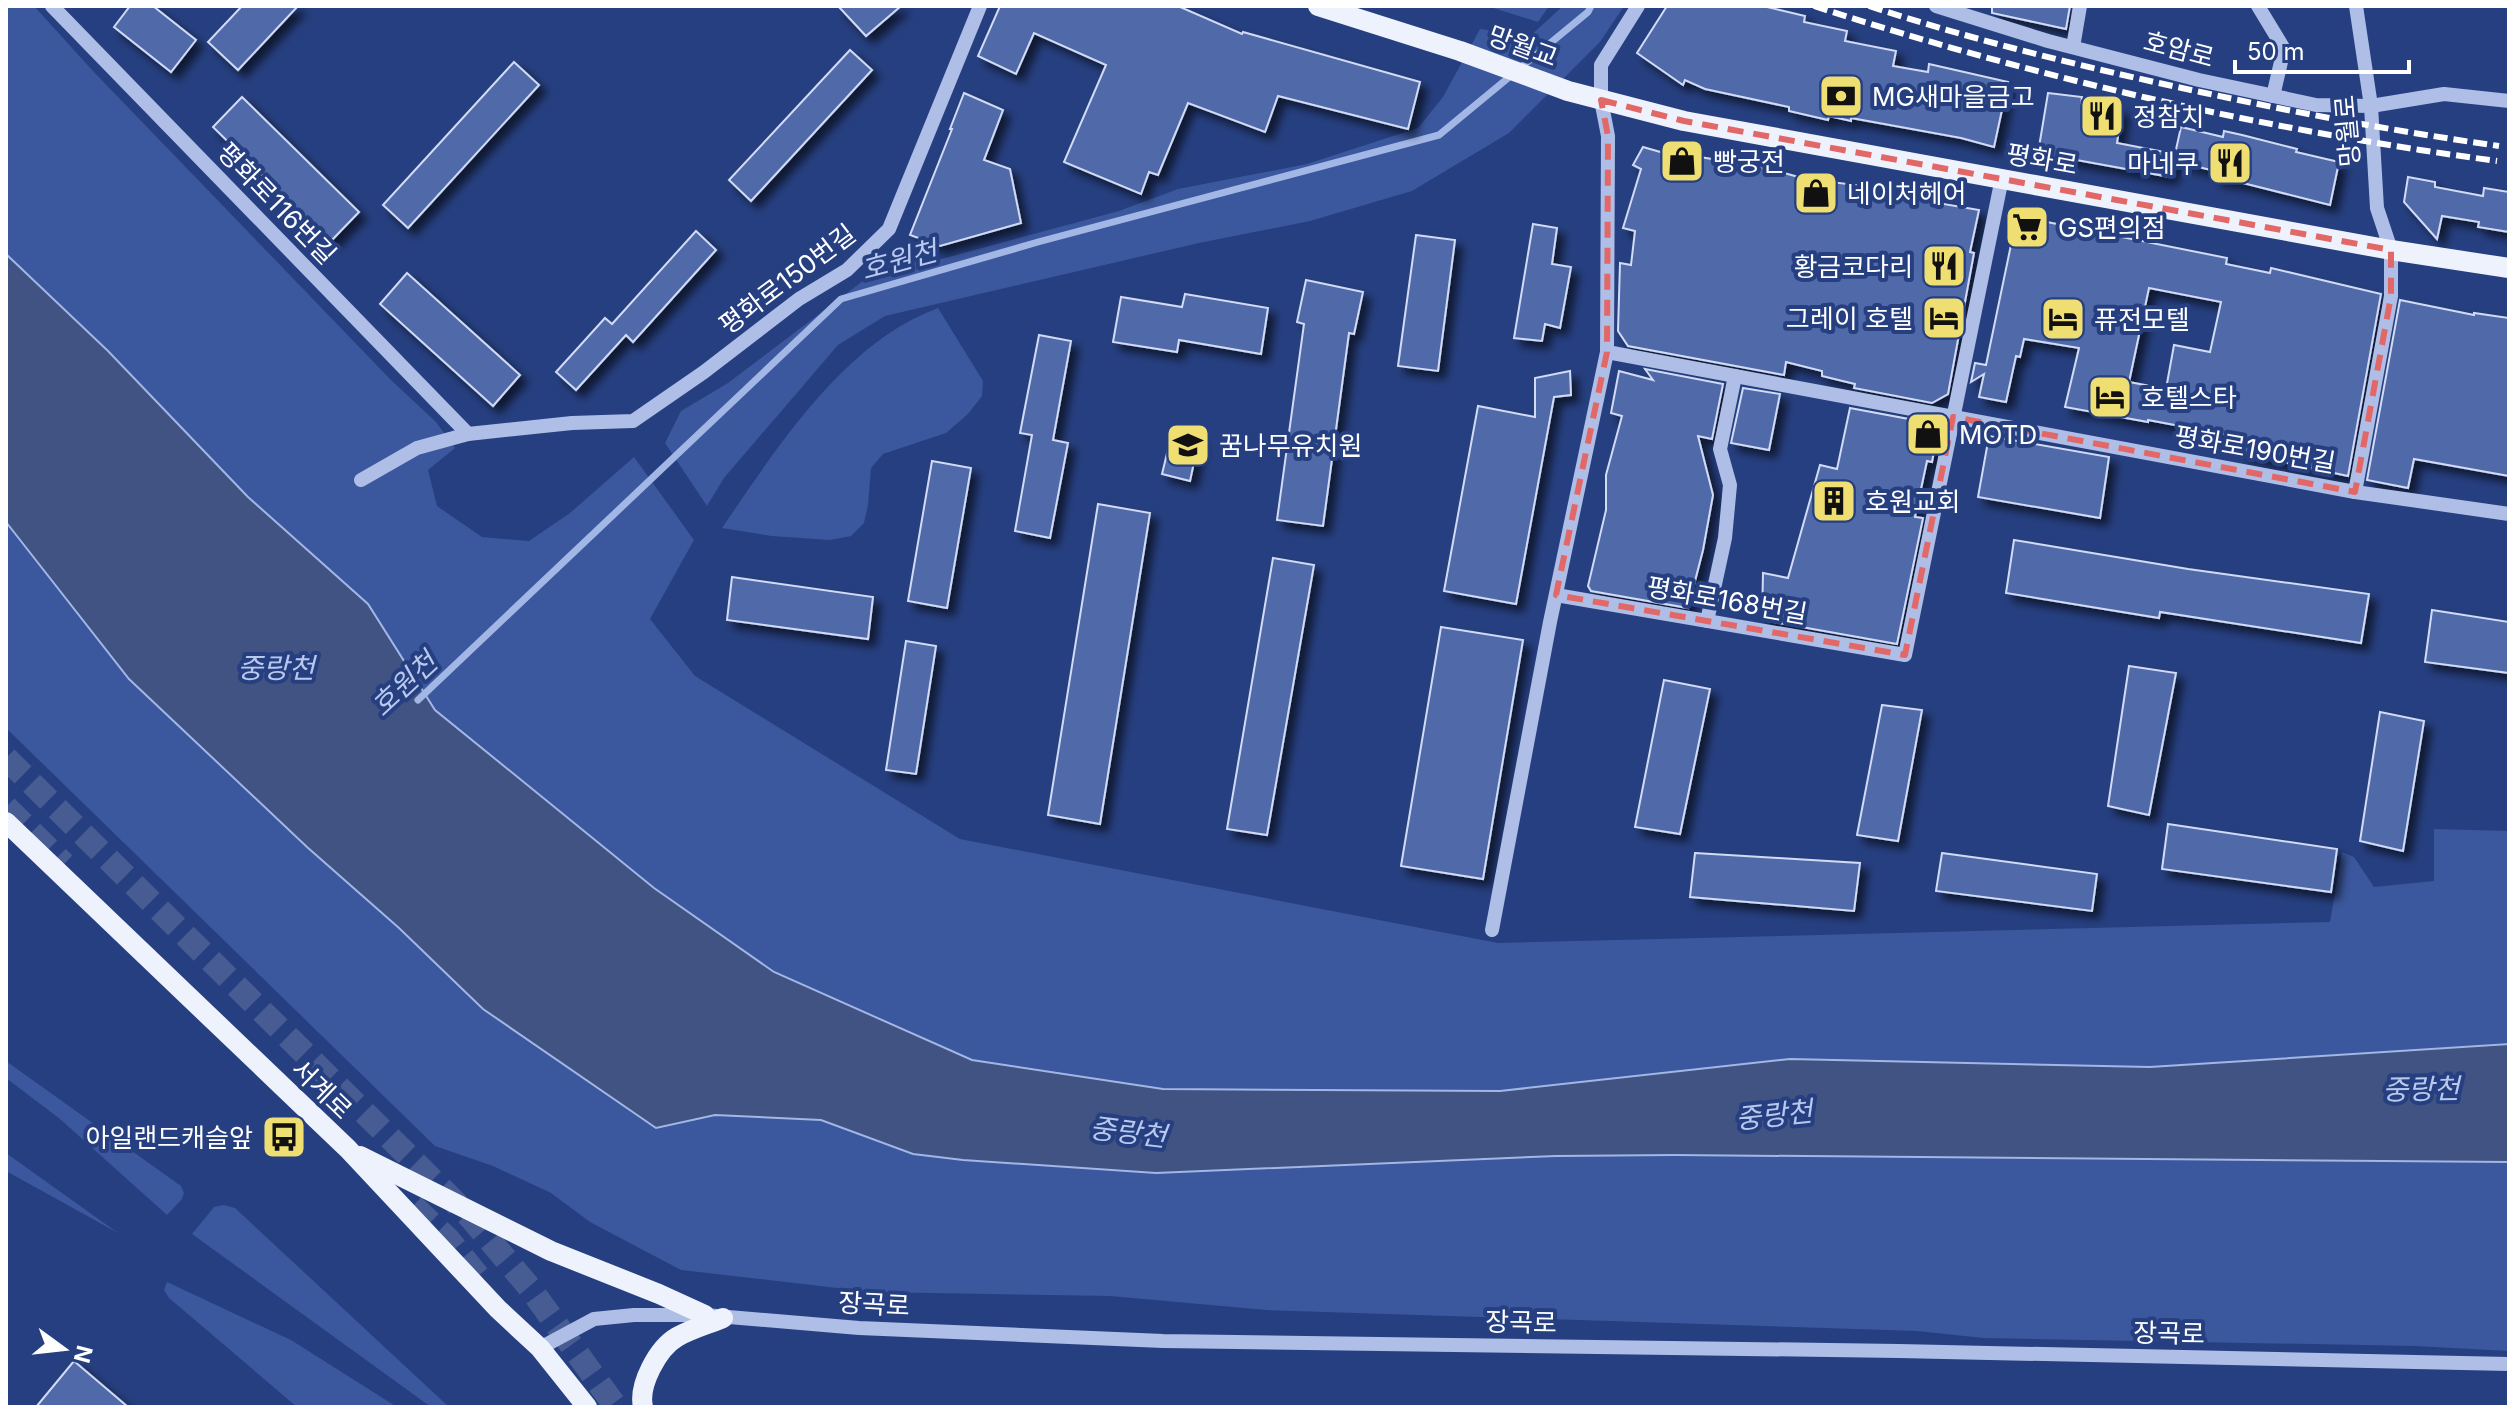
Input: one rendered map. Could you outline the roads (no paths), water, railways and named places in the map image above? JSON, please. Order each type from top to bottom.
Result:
[{"type":"main road","name":"망월교","points":[[1318,6],[1460,51],[1568,91]]},
{"type":"main road","name":"평화로","points":[[1568,91],[1684,121],[2391,250],[2509,268]]},
{"type":"main road","name":"서계로","points":[[6,822],[348,1149],[498,1309],[540,1348],[587,1407]]},
{"type":"main road","points":[[348,1149],[551,1251],[714,1316]]},
{"type":"main road","points":[[643,1407],[645,1381],[655,1361],[675,1338],[714,1316]]},
{"type":"street","name":"평화로116번길","points":[[52,6],[468,434]]},
{"type":"street","name":"평화로150번길","points":[[468,434],[572,423],[633,421],[704,372],[799,299],[847,270],[889,229],[980,6]]},
{"type":"street","points":[[1492,930],[1556,595],[1607,352],[1608,136],[1601,100],[1601,65],[1638,6]]},
{"type":"street","name":"호암로","points":[[1936,6],[2199,80],[2316,105],[2371,106],[2444,94],[2509,101]]},
{"type":"street","points":[[2073,47],[2080,6]]},
{"type":"street","points":[[2258,6],[2284,49],[2273,96]]},
{"type":"street","name":"망월로","points":[[2356,6],[2371,106],[2377,208],[2391,250]]},
{"type":"street","name":"평화로168번길","points":[[1556,595],[1905,655],[2002,178]]},
{"type":"street","name":"평화로190번길","points":[[1607,352],[2355,492],[2391,296],[2391,250]]},
{"type":"street","points":[[1707,621],[1725,538],[1730,485],[1720,449],[1735,376]]},
{"type":"street","points":[[361,480],[417,448],[468,434]]},
{"type":"street","points":[[2355,492],[2509,514]]},
{"type":"street","name":"장곡로","points":[[540,1348],[594,1319],[634,1315],[714,1316],[859,1328],[1148,1340],[2509,1364]]},
{"type":"water","name":"중랑천","points":[[6,254],[108,351],[248,497],[368,604],[435,710],[654,888],[774,972],[972,1060],[1163,1089],[1500,1091],[1790,1059],[2150,1067],[2509,1044],[2509,1162],[1674,1155],[1556,1156],[1156,1173],[913,1154],[821,1120],[715,1115],[656,1128],[483,1009],[399,928],[307,847],[129,679],[6,522]]},
{"type":"waterway","name":"호원천","points":[[418,700],[841,299],[1038,242],[1439,135],[1588,12],[1591,6]]},
{"type":"tunnel","points":[[6,758],[471,1218],[530,1288],[616,1407]]},
{"type":"tunnel","points":[[6,807],[64,864]]},
{"type":"tunnel","points":[[413,1206],[448,1239],[478,1276]]},
{"type":"railway","points":[[1814,6],[1982,56],[2152,99],[2324,134],[2497,161]]},
{"type":"railway","points":[[1869,6],[1994,43],[2163,84],[2352,122],[2499,146]]},
{"type":"place","name":"MG새마을금고","points":[[1841,96]]},
{"type":"place","name":"정참치","points":[[2102,116]]},
{"type":"place","name":"빵궁전","points":[[1682,161]]},
{"type":"place","name":"마네쿠","points":[[2230,163]]},
{"type":"place","name":"네이처헤어","points":[[1816,193]]},
{"type":"place","name":"GS편의점","points":[[2027,227]]},
{"type":"place","name":"황금코다리","points":[[1944,266]]},
{"type":"place","name":"그레이 호텔","points":[[1944,318]]},
{"type":"place","name":"퓨전모텔","points":[[2063,319]]},
{"type":"place","name":"호텔스타","points":[[2110,397]]},
{"type":"place","name":"MOTD","points":[[1928,434]]},
{"type":"place","name":"꿈나무유치원","points":[[1188,445]]},
{"type":"place","name":"호원교회","points":[[1834,501]]},
{"type":"place","name":"아일랜드캐슬앞","points":[[284,1137]]}]
